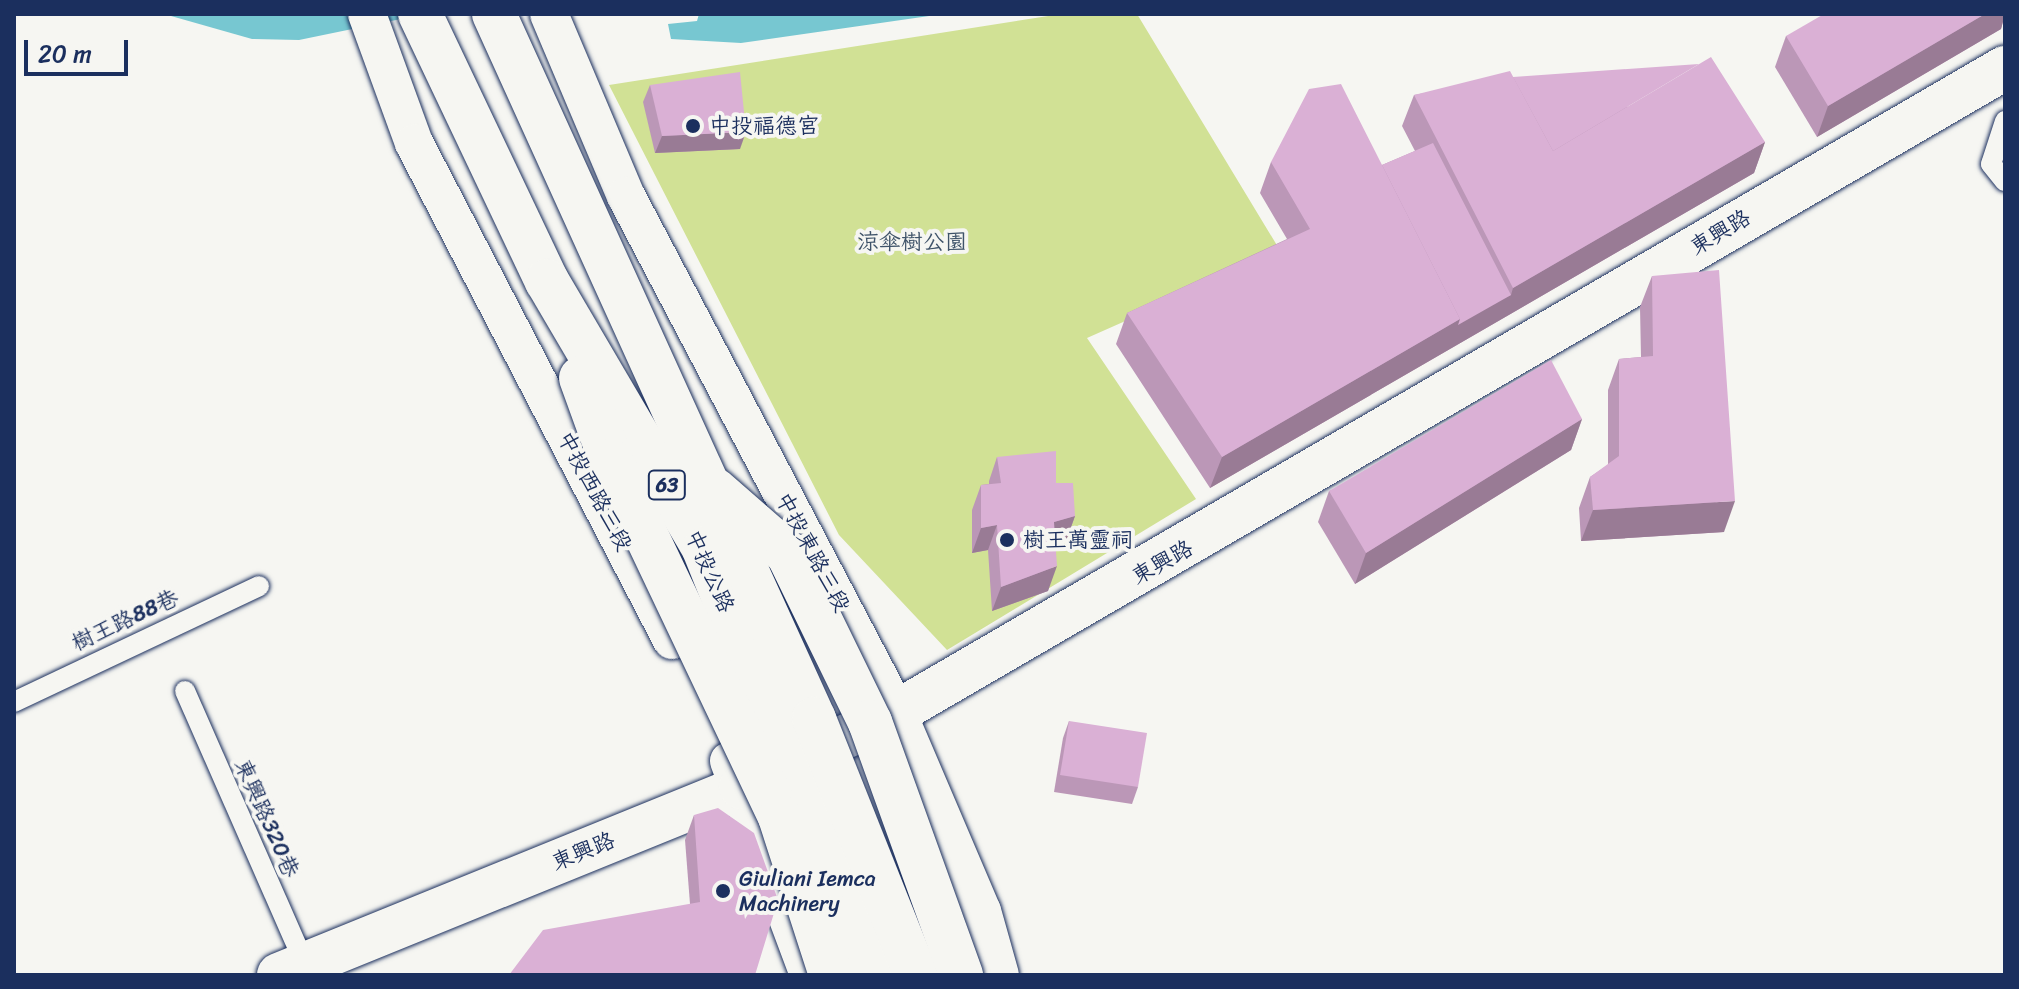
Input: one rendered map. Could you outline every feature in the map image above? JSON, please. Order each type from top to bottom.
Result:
[{"type":"main road","name":"中投公路","points":[[420,14],[547,281],[704,549],[874,975]]},
{"type":"main road","name":"中投公路","points":[[494,14],[875,862],[916,975]]},
{"type":"main road","name":"東興路","points":[[298,971],[741,787],[897,712],[2005,68]]},
{"type":"main road","points":[[547,281],[611,461],[780,817],[831,975]]},
{"type":"main road","points":[[707,484],[788,554],[870,722],[961,975]]},
{"type":"street","name":"中投西路三段","points":[[367,14],[414,143],[653,600],[741,787],[809,975]]},
{"type":"street","name":"中投東路三段","points":[[549,14],[599,141],[897,712],[982,911],[1000,975]]},
{"type":"lane","points":[[2005,121],[1991,164],[2005,181]]},
{"type":"lane","name":"樹王路88巷","points":[[14,702],[259,586]]},
{"type":"lane","name":"東興路320巷","points":[[185,691],[298,971]]},
{"type":"green space","name":"涼傘樹公園","points":[[1061,14],[1137,14],[1281,252],[1087,338],[1196,499],[947,650],[839,535],[609,85]]},
{"type":"water","points":[[164,14],[425,14],[299,40],[252,39]]},
{"type":"water","points":[[699,14],[943,14],[741,43],[671,39],[668,24],[697,21]]},
{"type":"building","points":[[1824,14],[1985,14],[1828,106],[1786,36]]},
{"type":"building","points":[[1711,57],[1765,142],[1513,288],[1414,95],[1510,71],[1553,151]]},
{"type":"building","points":[[1699,64],[1553,151],[1513,77]]},
{"type":"building","name":"中投福德宮","points":[[740,72],[746,132],[662,136],[650,85]]},
{"type":"building","points":[[1341,84],[1460,319],[1222,457],[1127,313],[1310,229],[1271,162],[1309,89]]},
{"type":"building","points":[[1433,143],[1511,295],[1458,325],[1460,319],[1382,165]]},
{"type":"building","points":[[1719,270],[1735,501],[1593,510],[1590,477],[1619,456],[1619,359],[1653,356],[1652,276]]},
{"type":"building","points":[[1551,360],[1582,419],[1366,553],[1329,491]]},
{"type":"building","points":[[1056,451],[1056,483],[1073,483],[1075,516],[1054,522],[1057,566],[1001,587],[997,525],[981,528],[981,485],[1001,483],[997,457]]},
{"type":"building","points":[[1069,721],[1147,733],[1138,787],[1060,775]]},
{"type":"building","name":"Giuliani Iemca Machinery","points":[[718,808],[754,833],[778,900],[755,975],[509,975],[543,930],[700,902],[694,815]]},
{"type":"place","name":"中投福德宮","points":[[693,126]]},
{"type":"place","name":"樹王萬靈祠","points":[[1007,540]]},
{"type":"place","name":"Giuliani Iemca Machinery","points":[[723,891]]}]
